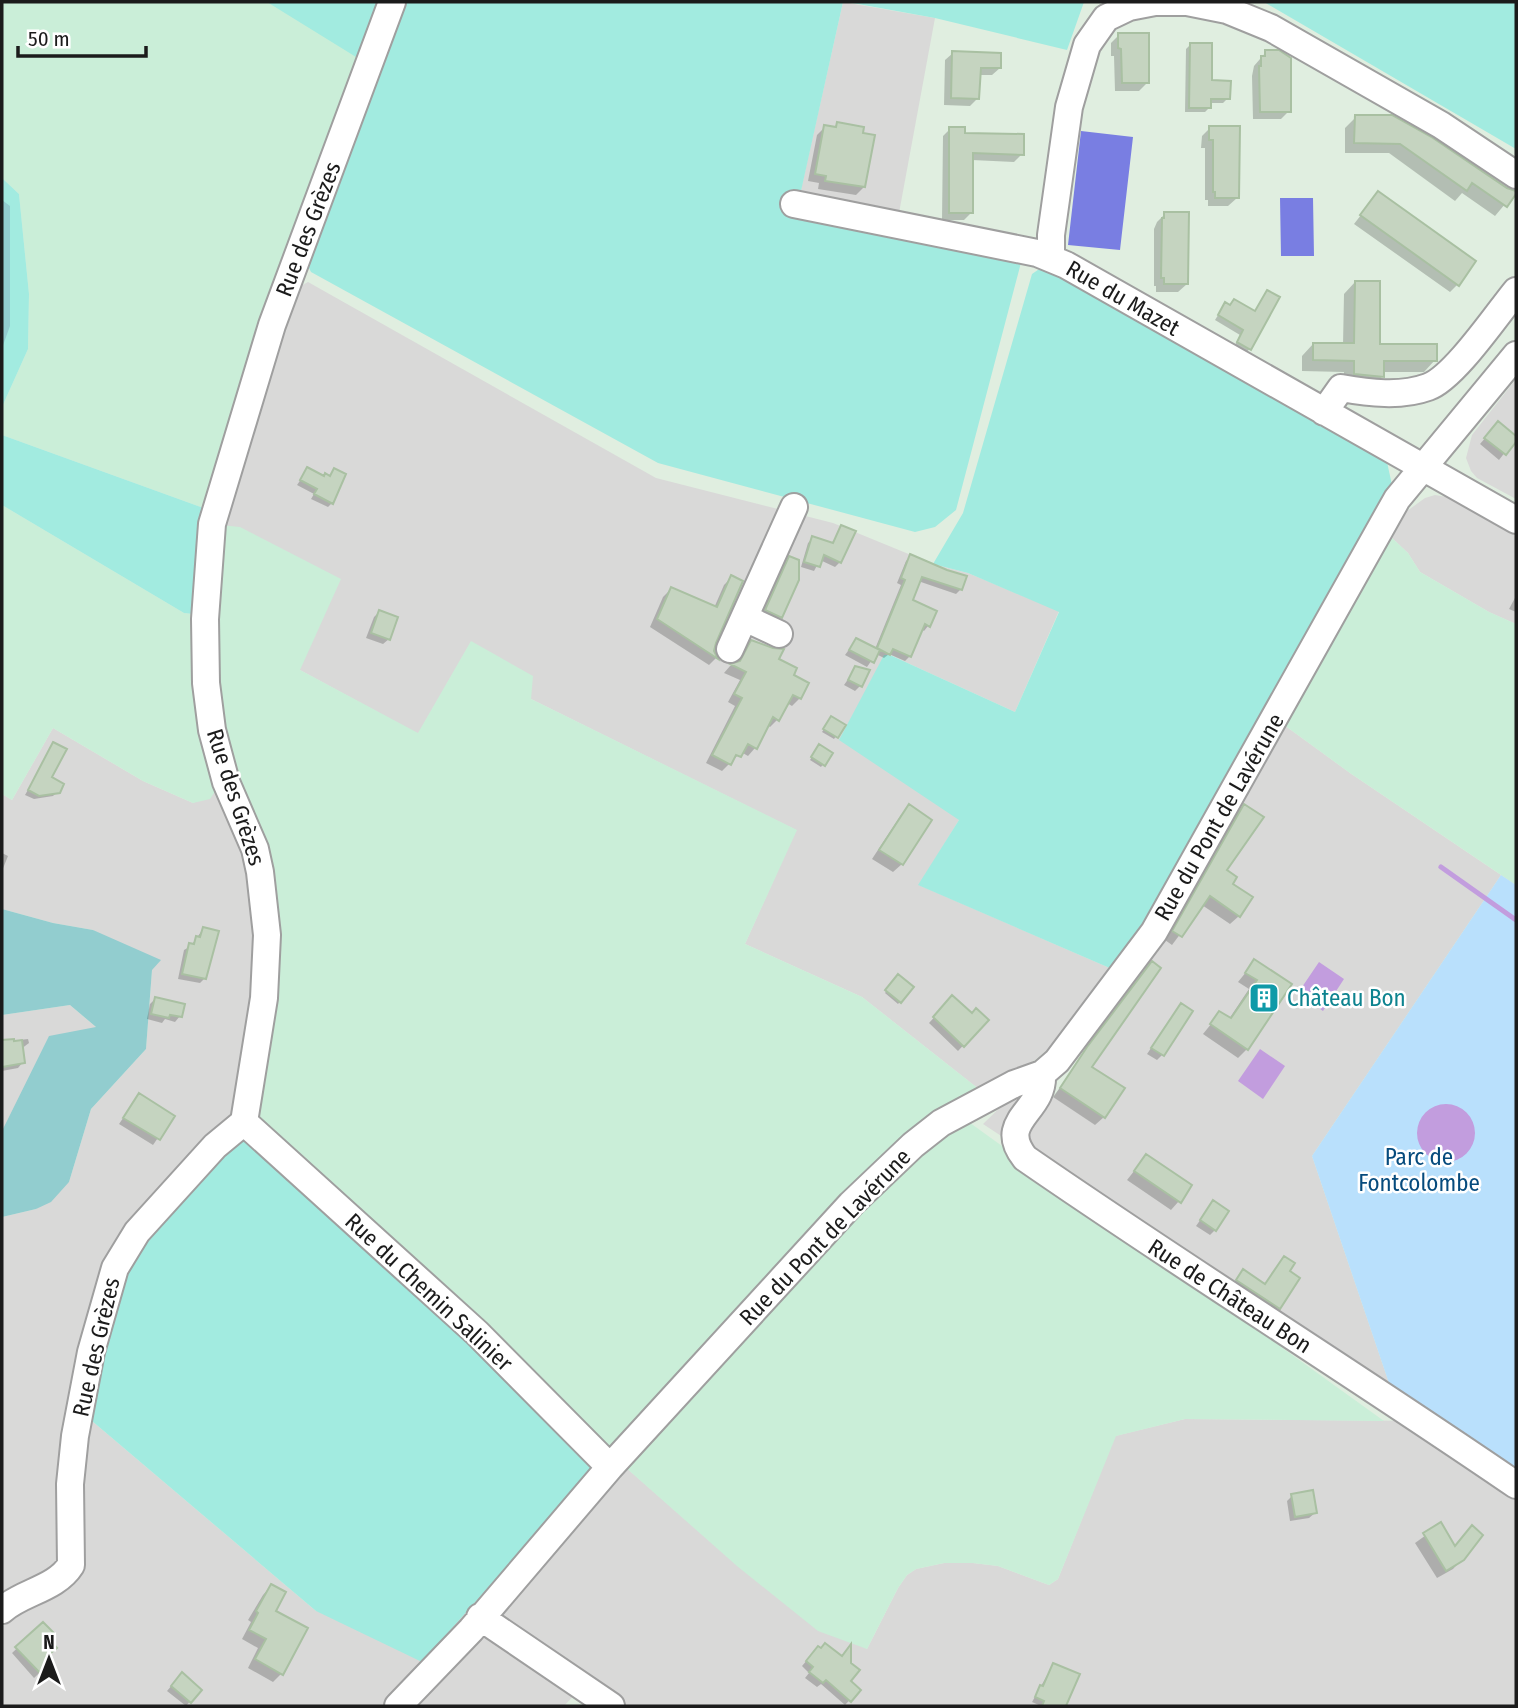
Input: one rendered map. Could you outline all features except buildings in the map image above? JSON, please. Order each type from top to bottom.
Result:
[{"type":"street","name":"Rue des Grèzes","points":[[2,1610],[11,1602],[64,1577],[71,1565],[69,1484],[75,1436],[91,1352],[115,1268],[137,1232],[215,1146],[244,1122],[264,998],[267,934],[255,849],[226,782],[212,730],[206,683],[205,619],[212,524],[272,325],[393,2]]},
{"type":"street","points":[[1051,258],[1051,235],[1069,107],[1087,45],[1106,18],[1129,7],[1155,2],[1187,2],[1227,10],[1271,28],[1441,125],[1516,176]]},
{"type":"street","name":"Rue du Mazet","points":[[794,204],[1051,258],[1516,520]]},
{"type":"street","points":[[1324,412],[1341,388],[1395,393],[1429,387],[1448,374],[1516,291]]},
{"type":"street","name":"Rue du Pont de Lavérune","points":[[398,1706],[480,1617],[610,1467],[851,1204],[914,1145],[942,1123],[1014,1084],[1042,1074],[1057,1061],[1154,932],[1397,499],[1516,355]]},
{"type":"street","points":[[730,649],[794,507]]},
{"type":"street","points":[[745,618],[779,634]]},
{"type":"street","name":"Rue de Château Bon","points":[[1042,1074],[1042,1084],[1036,1098],[1014,1132],[1016,1147],[1025,1158],[1168,1257],[1406,1410],[1516,1485]]},
{"type":"street","name":"Rue du Chemin Salinier","points":[[244,1122],[477,1333],[610,1467]]},
{"type":"street","points":[[480,1617],[611,1706]]},
{"type":"shaded area","points":[[267,2],[392,2],[369,65]]},
{"type":"shaded area","points":[[396,2],[843,2],[797,209],[1023,255],[956,510],[935,527],[915,532],[658,463],[311,272],[304,258]]},
{"type":"shaded area","points":[[843,2],[935,18],[899,213],[800,194]]},
{"type":"shaded area","points":[[847,2],[1084,2],[1067,50],[935,18]]},
{"type":"shaded area","points":[[1264,2],[1516,2],[1516,149]]},
{"type":"shaded area","points":[[1081,131],[1133,137],[1120,250],[1068,245]]},
{"type":"shaded area","points":[[2,178],[19,194],[29,294],[28,349],[2,407]]},
{"type":"shaded area","points":[[1280,198],[1313,198],[1314,256],[1281,256]]},
{"type":"shaded area","points":[[2,200],[10,206],[10,326],[2,348]]},
{"type":"shaded area","points":[[1048,263],[1387,462],[1392,485],[1194,847],[1112,969],[918,885],[959,820],[839,740],[884,655],[890,655],[1015,712],[1059,612],[968,573],[933,564],[963,513],[1032,274]]},
{"type":"shaded area","points":[[308,282],[656,478],[833,523],[933,564],[968,573],[1059,611],[1015,712],[890,655],[884,655],[959,820],[919,885],[1112,969],[1072,1029],[1035,1060],[980,1090],[862,997],[745,944],[796,830],[531,699],[471,642],[418,734],[300,670],[220,525],[292,291]]},
{"type":"shaded area","points":[[1516,379],[1516,499],[1477,478],[1466,458],[1472,435]]},
{"type":"shaded area","points":[[2,435],[209,510],[193,614],[184,613],[2,505]]},
{"type":"shaded area","points":[[1435,495],[1447,497],[1516,536],[1516,624],[1489,612],[1420,572],[1408,553],[1392,538],[1407,511],[1425,498]]},
{"type":"shaded area","points":[[1280,722],[1501,875],[1312,1156],[1392,1392],[983,1124],[1019,1089],[1030,1088],[1053,1098],[1087,1047],[1083,1044]]},
{"type":"shaded area","points":[[53,728],[143,781],[193,803],[216,790],[252,857],[261,963],[238,1109],[121,1248],[66,1560],[2,1599],[2,1217],[36,1209],[69,1182],[91,1109],[146,1049],[152,970],[93,930],[53,923],[2,909],[2,794],[12,800]]},
{"type":"shaded area","points":[[2,909],[53,923],[93,930],[161,960],[152,970],[146,1049],[91,1109],[69,1182],[51,1202],[36,1209],[2,1217],[2,1131],[49,1036],[96,1027],[70,1005],[2,1015]]},
{"type":"shaded area","points":[[1319,962],[1344,979],[1323,1011],[1298,993]]},
{"type":"shaded area","points":[[70,1005],[97,1028],[2,1131],[2,1015]]},
{"type":"shaded area","points":[[1260,1049],[1285,1066],[1263,1099],[1238,1081]]},
{"type":"shaded area","points":[[1446,1104],[1462,1109],[1470,1117],[1475,1133],[1470,1149],[1462,1157],[1446,1162],[1430,1157],[1422,1149],[1417,1133],[1422,1117],[1430,1109]]},
{"type":"shaded area","points":[[251,1136],[600,1461],[422,1662],[316,1611],[85,1415],[120,1270],[228,1140]]},
{"type":"shaded area","points":[[85,1415],[316,1611],[600,1461],[622,1464],[737,1565],[867,1649],[898,1588],[907,1575],[916,1569],[944,1563],[973,1563],[998,1566],[1049,1585],[1058,1579],[1115,1436],[1185,1419],[1434,1421],[1516,1476],[1516,1704],[601,1706],[578,1691],[564,1706],[2,1706],[2,1627],[32,1601],[74,1576]]},
{"type":"green space","points":[[2,2],[268,2],[362,59],[209,510],[2,435],[2,407],[28,349],[29,294],[19,194],[2,178]]},
{"type":"green space","points":[[2,505],[184,613],[193,614],[216,790],[210,799],[193,803],[143,781],[53,728],[12,800],[2,794]]},
{"type":"green space","points":[[220,525],[240,527],[341,579],[300,670],[418,733],[471,641],[533,676],[531,699],[797,830],[745,944],[862,997],[980,1090],[966,1120],[1384,1421],[1185,1419],[1116,1436],[1058,1579],[1049,1585],[998,1566],[944,1563],[916,1569],[907,1575],[867,1649],[818,1631],[737,1566],[251,1136],[270,980],[213,704]]},
{"type":"green space","points":[[1392,538],[1408,553],[1420,572],[1489,612],[1516,624],[1516,885],[1350,773],[1280,722],[1384,539]]},
{"type":"green space","name":"Parc de Fontcolombe","points":[[1501,875],[1516,885],[1516,1476],[1392,1392],[1312,1156]]},
{"type":"waterway","points":[[1441,867],[1516,920]]},
{"type":"place","name":"Château Bon","points":[[1264,998]]}]
